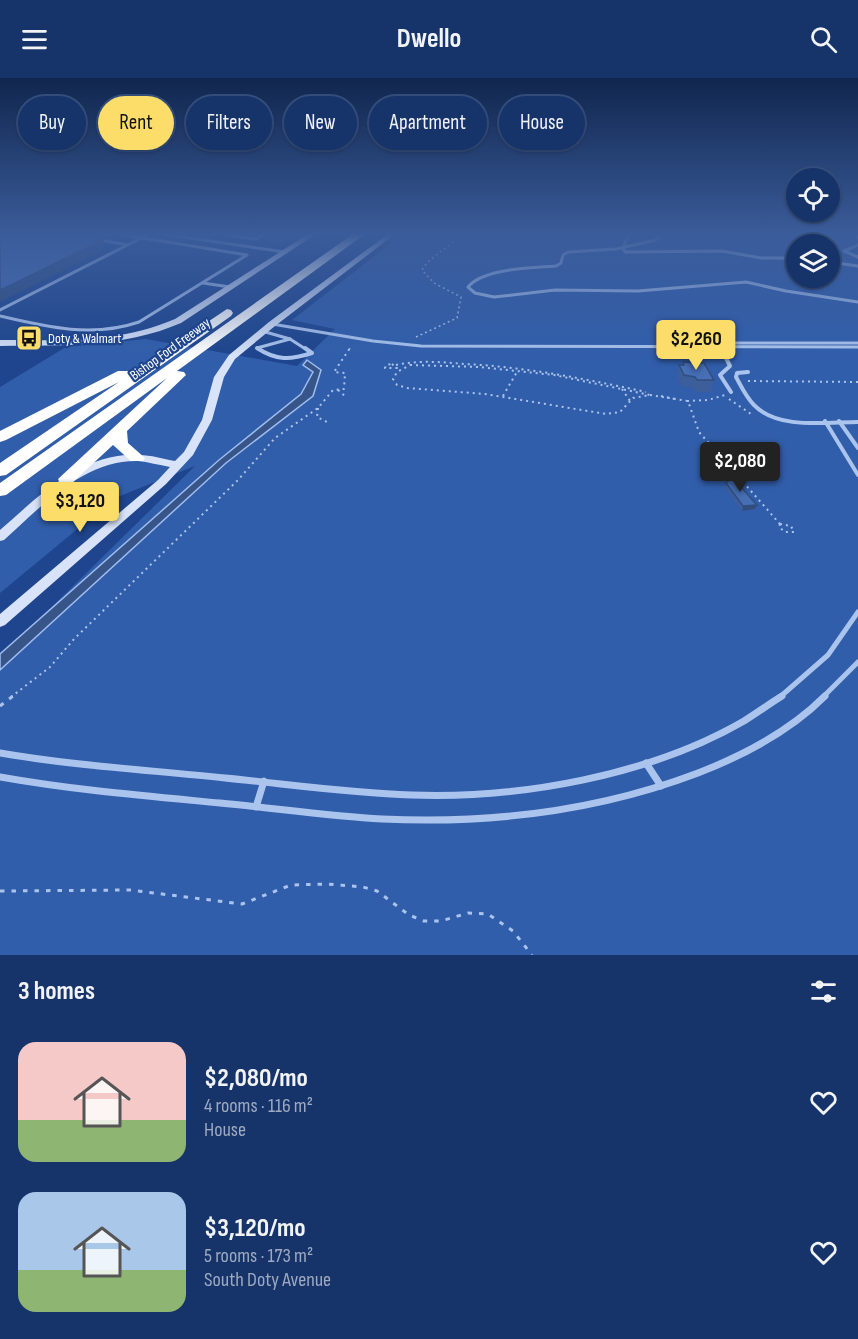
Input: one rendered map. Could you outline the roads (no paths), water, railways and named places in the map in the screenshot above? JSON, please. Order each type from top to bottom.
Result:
[{"type":"highway","name":"Bishop Ford Freeway","points":[[0,471],[284,275]]},
{"type":"highway","name":"Bishop Ford Freeway","points":[[0,491],[302,275]]},
{"type":"highway","points":[[66,479],[251,311]]},
{"type":"highway","points":[[0,437],[114,379],[177,342],[201,332]]},
{"type":"highway","points":[[120,429],[118,442],[136,458]]},
{"type":"street","points":[[0,343],[96,342],[141,335],[178,321],[249,275]]},
{"type":"street","points":[[0,622],[137,504],[178,465],[200,436],[207,420],[215,387],[226,366],[262,331],[337,275]]},
{"type":"street","points":[[0,537],[66,479],[103,464],[136,458],[178,465]]},
{"type":"lane","points":[[0,310],[69,275]]},
{"type":"lane","points":[[0,316],[74,331],[117,329],[139,322],[216,275]]},
{"type":"lane","points":[[490,275],[472,282],[468,287],[475,293],[494,297],[555,290],[639,291],[746,282],[797,293],[858,302]]},
{"type":"lane","points":[[203,283],[230,287]]},
{"type":"lane","points":[[272,324],[403,345],[858,347]]},
{"type":"lane","points":[[262,331],[290,339],[312,353],[291,360],[276,360],[257,348],[290,339]]},
{"type":"lane","points":[[724,343],[858,343]]},
{"type":"lane","points":[[720,347],[730,366],[720,375],[731,392]]},
{"type":"lane","points":[[748,372],[737,373],[736,377],[754,405],[767,415],[798,421],[858,422]]},
{"type":"lane","points":[[825,421],[858,475]]},
{"type":"lane","points":[[839,421],[858,448]]},
{"type":"lane","points":[[0,753],[83,764],[370,791],[476,794],[558,784],[646,763],[726,730],[805,679],[842,638],[858,613]]},
{"type":"lane","points":[[0,777],[68,788],[393,819],[473,819],[564,808],[661,786],[699,772],[769,738],[823,700],[858,662]]},
{"type":"lane","points":[[646,763],[661,786]]},
{"type":"lane","points":[[256,807],[264,781]]},
{"type":"place","name":"Doty & Walmart","points":[[29,338]]}]
